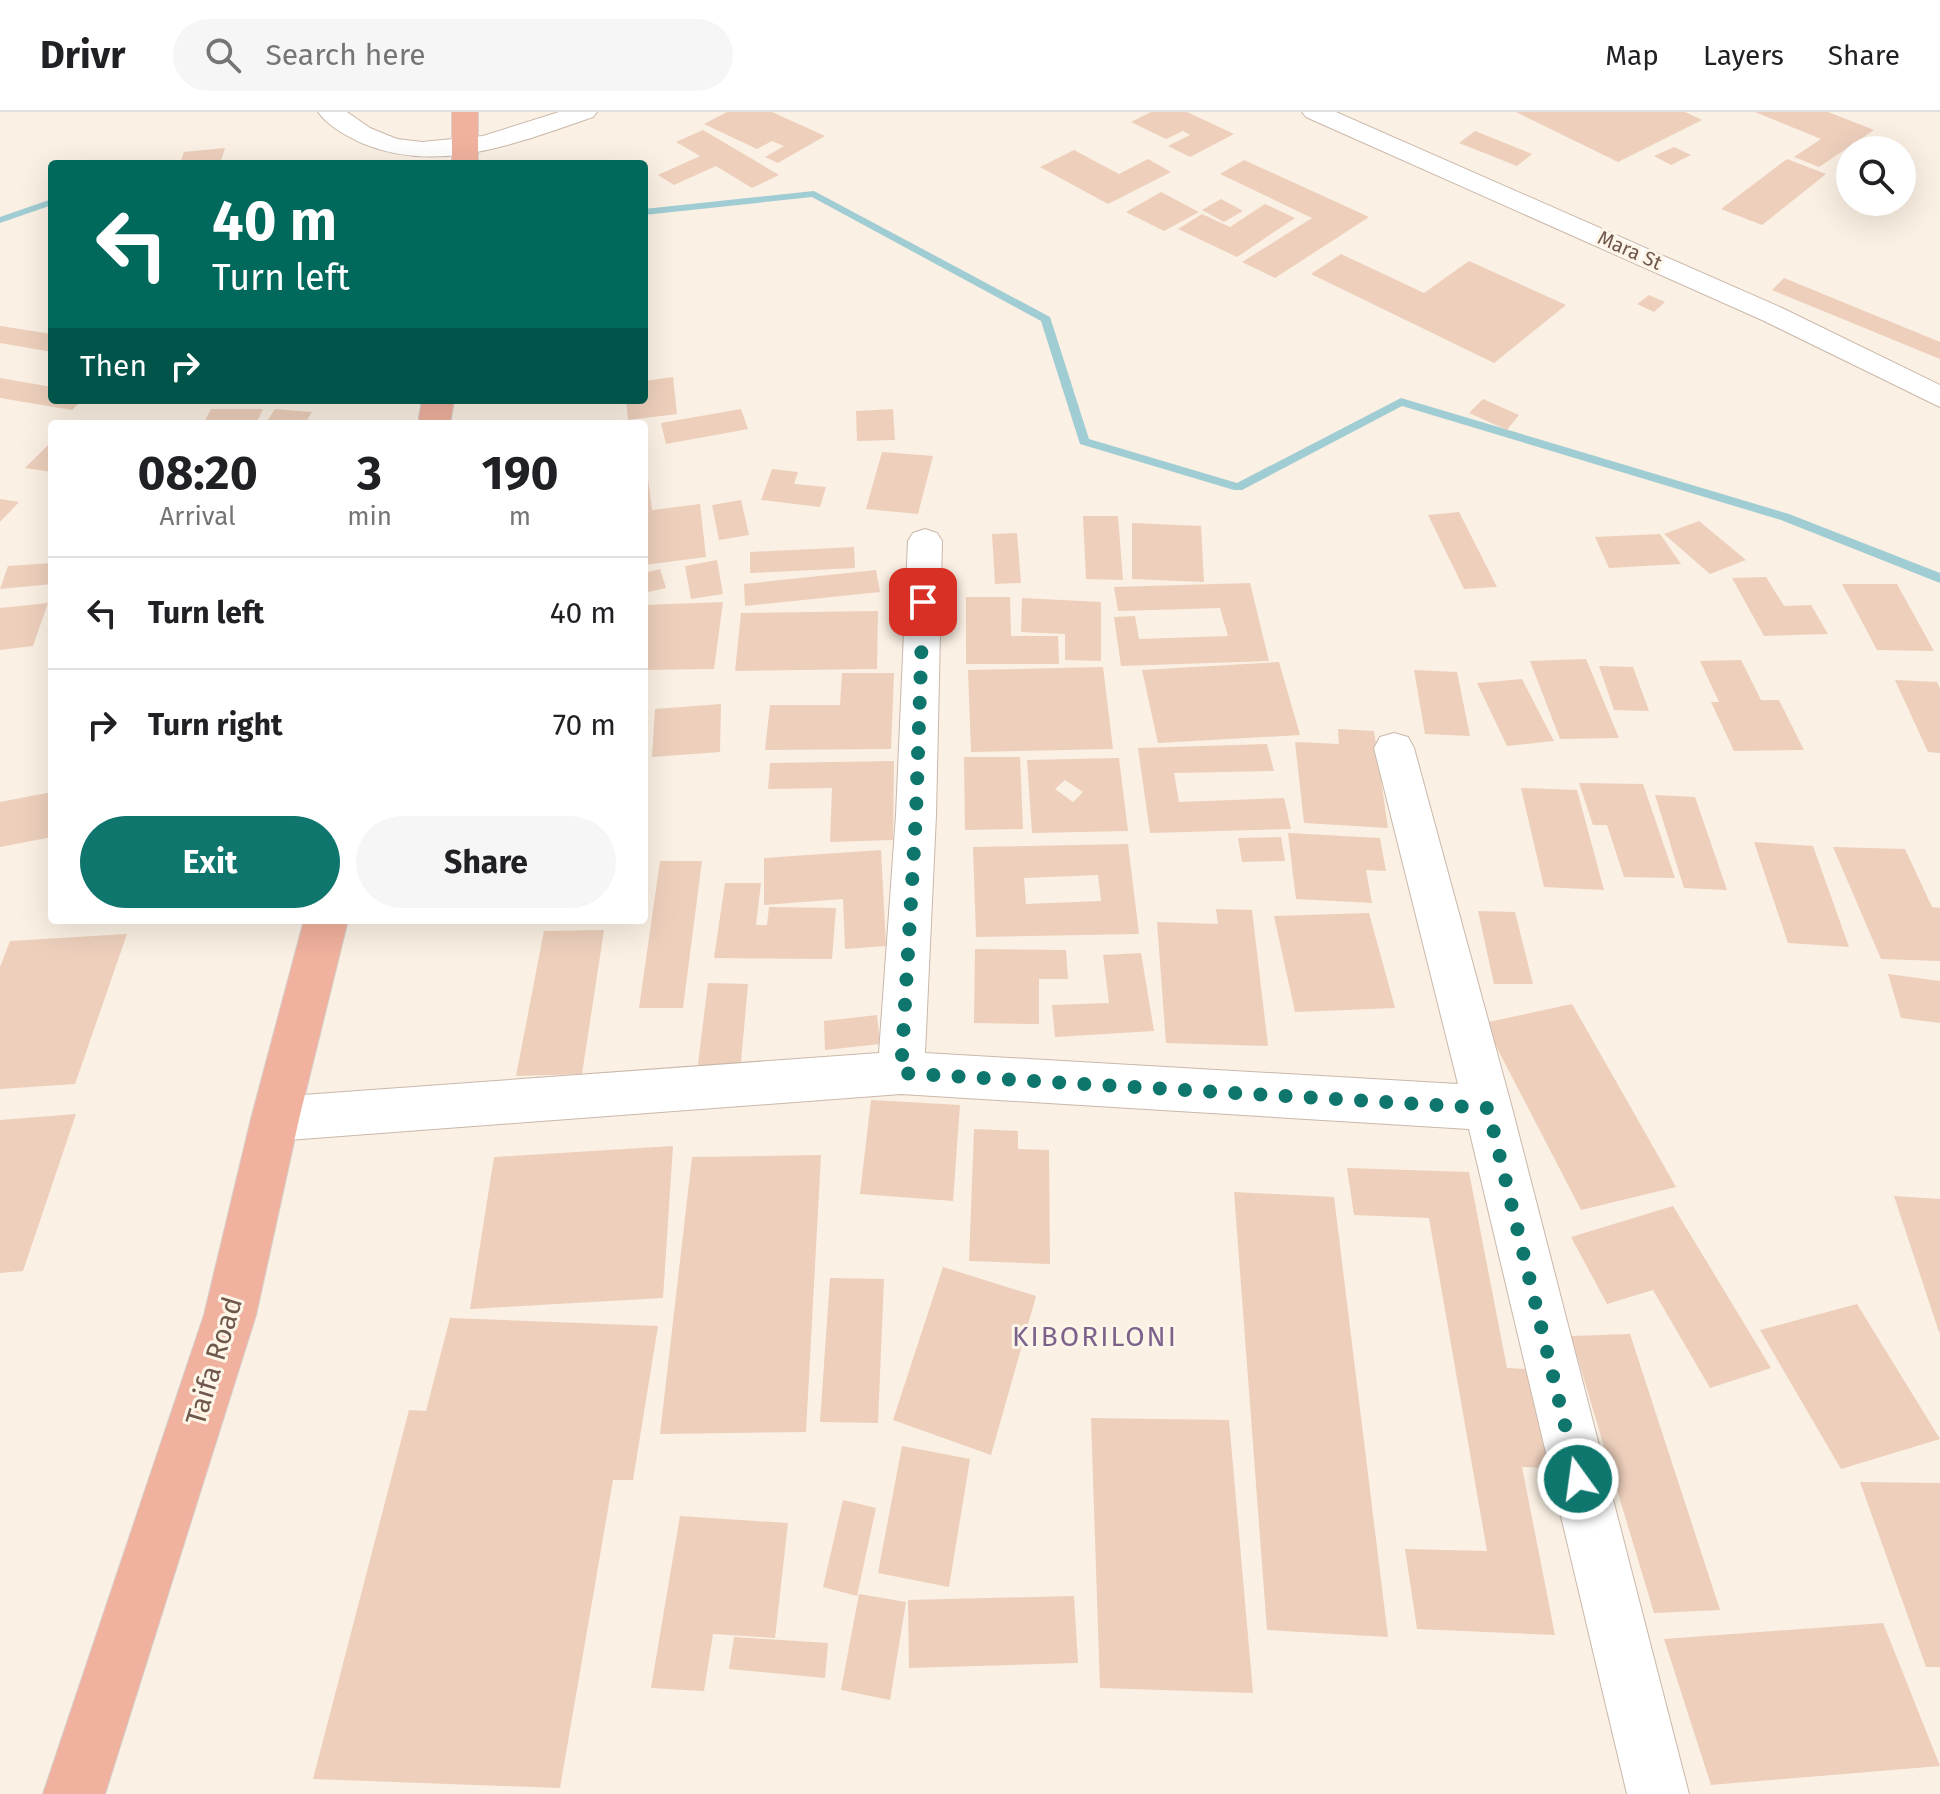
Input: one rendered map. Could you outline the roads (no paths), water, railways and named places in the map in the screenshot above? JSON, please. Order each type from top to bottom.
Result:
[{"type":"highway","points":[[465,112],[465,157]]},
{"type":"highway","name":"Taifa Road","points":[[74,1794],[230,1315],[275,1119],[325,924]]},
{"type":"street","points":[[331,112],[349,128],[382,146],[465,157],[584,112]]},
{"type":"street","name":"Mara St","points":[[1315,112],[1772,314],[1940,397]]},
{"type":"street","points":[[901,1073],[916,815],[925,541]]},
{"type":"street","points":[[1394,748],[1488,1108],[1658,1794]]},
{"type":"street","points":[[275,1119],[901,1073],[1488,1108]]},
{"type":"waterway","points":[[648,212],[814,194],[1046,319],[1084,441],[1238,487],[1401,402],[1785,517],[1940,578]]},
{"type":"waterway","points":[[0,220],[48,203]]},
{"type":"district","name":"KIBORILONI","points":[[1095,1336]]}]
